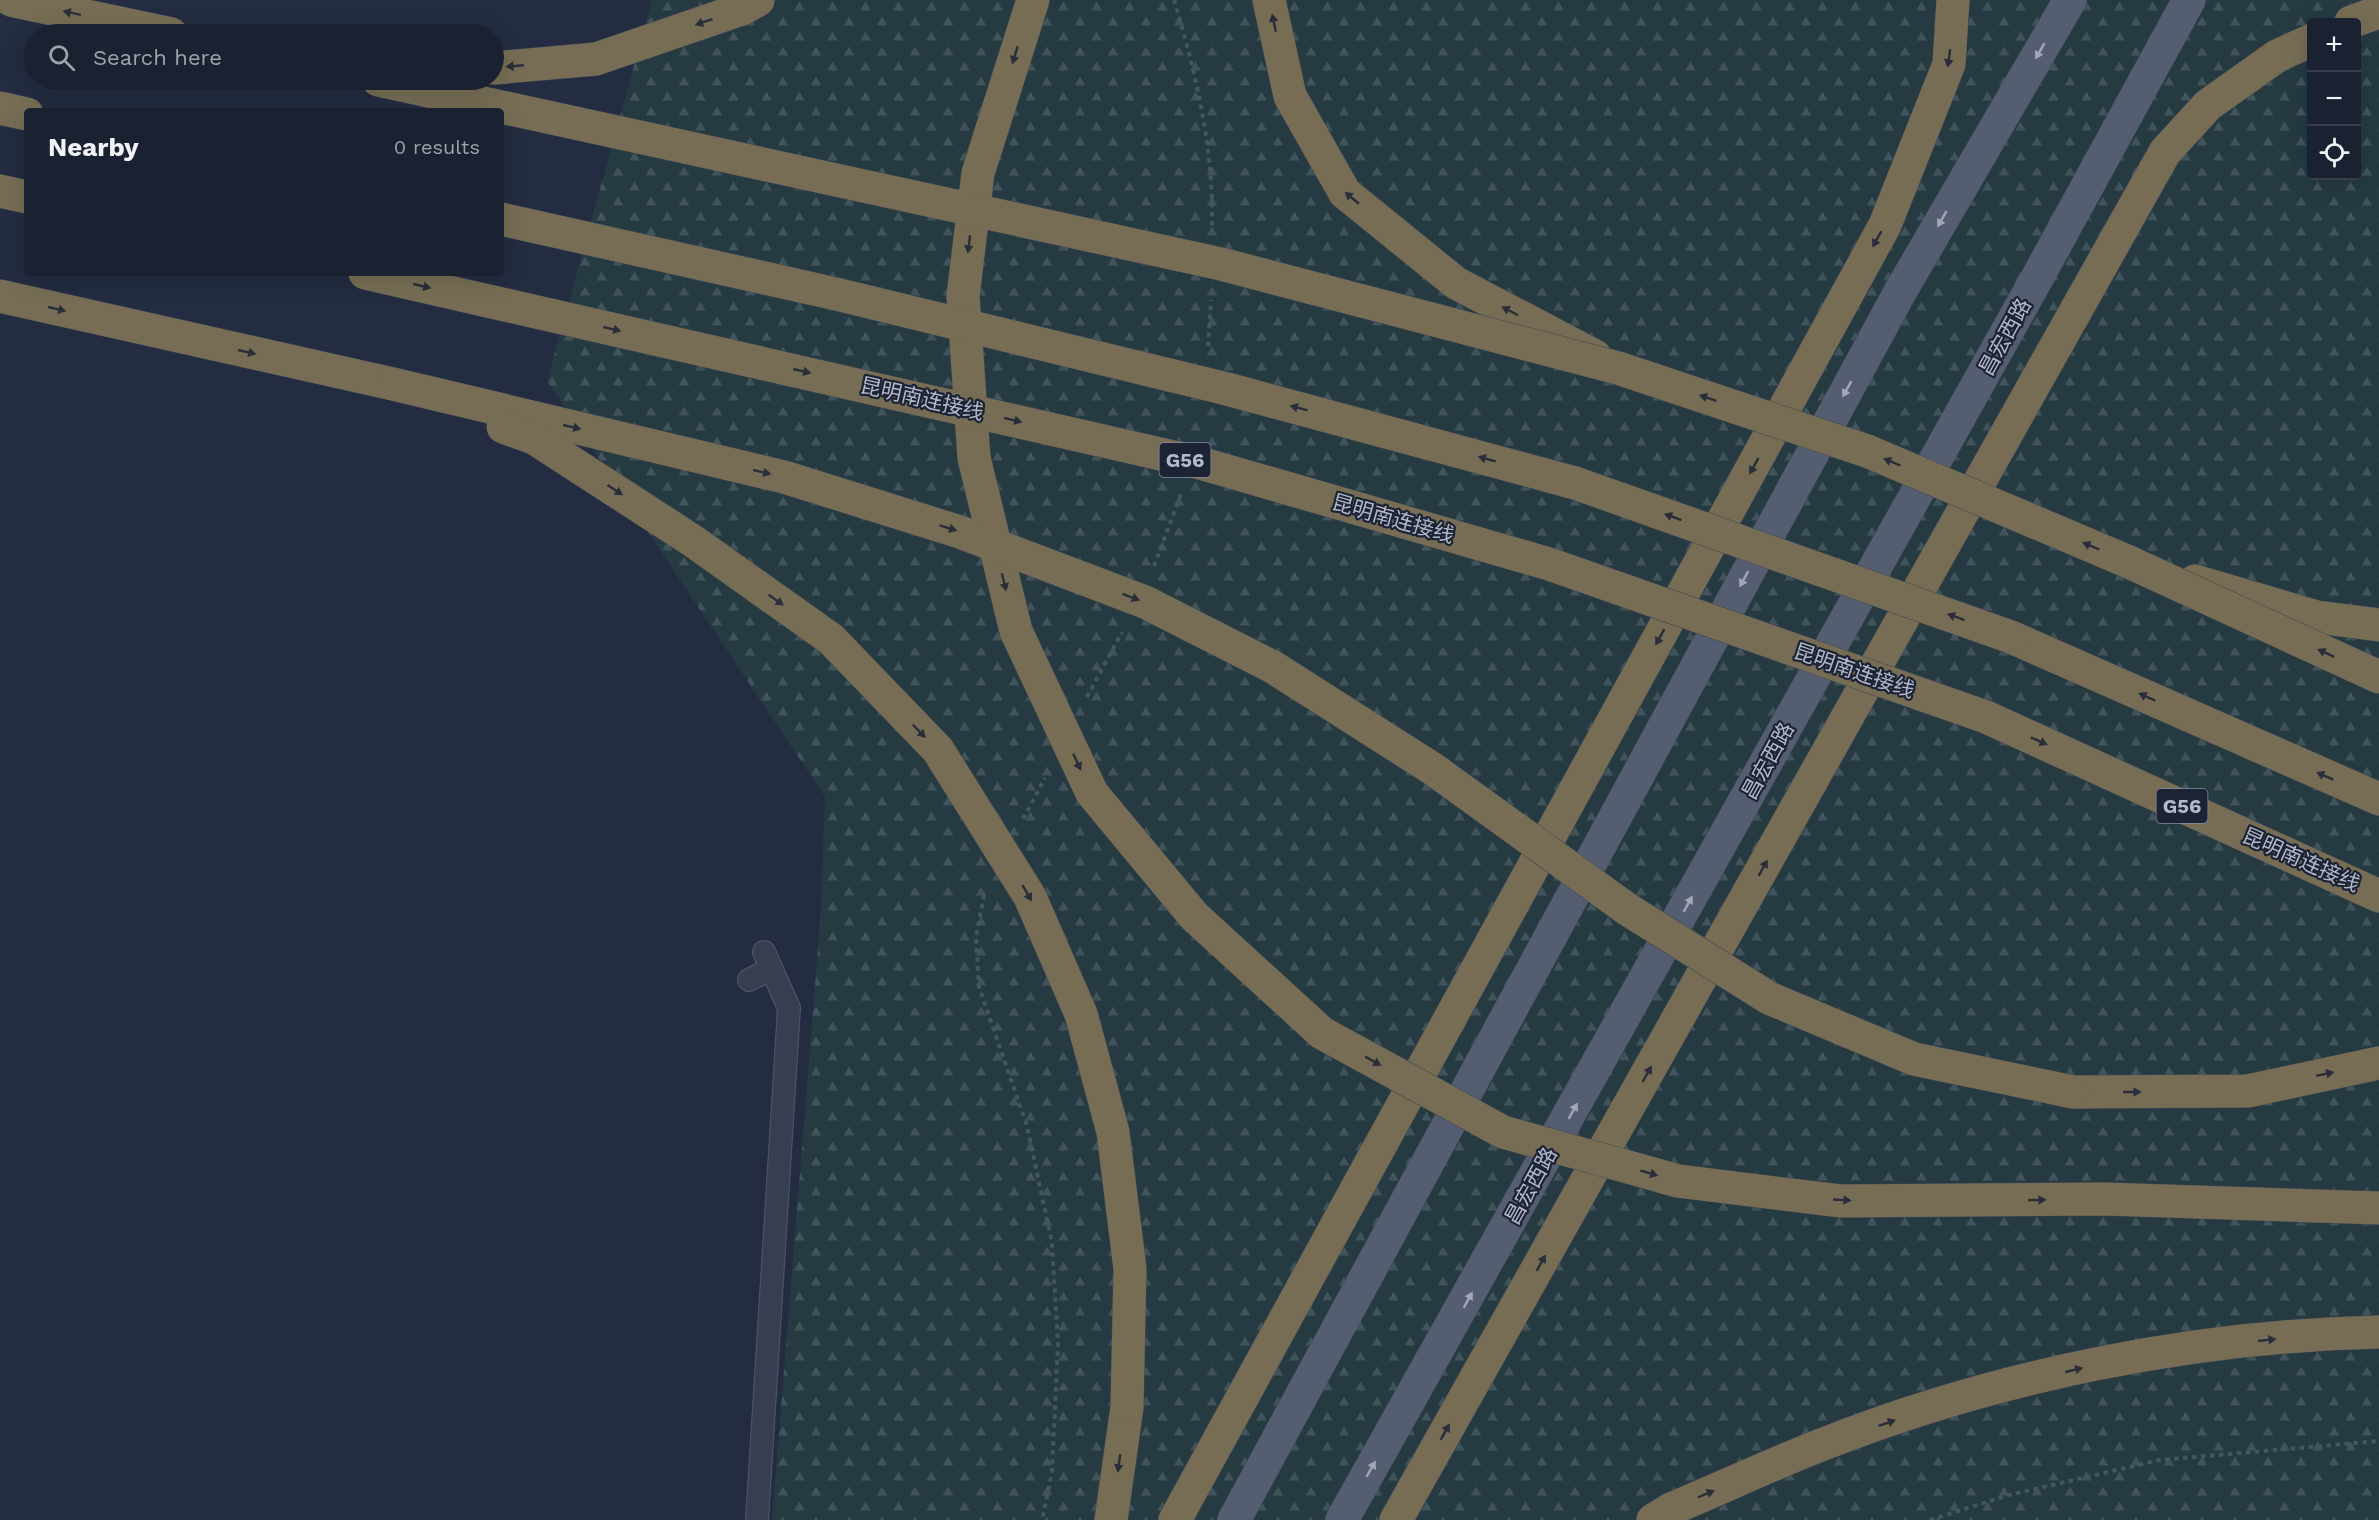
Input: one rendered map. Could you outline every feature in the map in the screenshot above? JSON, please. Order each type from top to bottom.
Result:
[{"type":"highway","points":[[11,0],[124,24]]},
{"type":"highway","points":[[504,67],[596,59],[742,9],[758,0]]},
{"type":"highway","points":[[1033,0],[978,173],[963,296],[974,458],[1016,631],[1092,793],[1194,916],[1322,1033],[1503,1132],[1678,1181],[1841,1200],[2105,1199],[2379,1208]]},
{"type":"highway","points":[[1269,0],[1290,96],[1345,193],[1456,283],[1618,368]]},
{"type":"highway","points":[[1175,1520],[1885,225],[1949,64],[1953,0]]},
{"type":"highway","points":[[2361,18],[2379,12]]},
{"type":"highway","points":[[1396,1520],[2165,152],[2208,105],[2277,56],[2307,42]]},
{"type":"highway","points":[[424,90],[1221,264],[1618,368],[1868,451],[2129,562],[2379,677]]},
{"type":"highway","points":[[0,108],[24,113]]},
{"type":"highway","points":[[0,191],[24,196]]},
{"type":"highway","points":[[504,220],[836,294],[1227,389],[1575,483],[2011,637],[2379,799]]},
{"type":"highway","name":"昆明南连接线","points":[[378,276],[1200,463],[1549,564],[1986,717],[2379,896]]},
{"type":"highway","points":[[0,296],[393,384],[784,477],[960,532],[1145,602],[1273,667],[1433,769],[1627,909],[1769,998],[1914,1059],[2073,1092],[2248,1091],[2379,1063]]},
{"type":"highway","points":[[393,384],[534,438],[693,541],[831,639],[938,750],[1030,897],[1081,1014],[1113,1132],[1130,1269],[1127,1407],[1111,1520]]},
{"type":"highway","points":[[2129,562],[2317,617],[2379,625]]},
{"type":"highway","points":[[1653,1520],[1671,1509],[1822,1444],[1978,1392],[2148,1353],[2334,1333],[2379,1332]]},
{"type":"main road","points":[[1234,1520],[1900,292],[2070,0]]},
{"type":"main road","name":"昌宏西路","points":[[1342,1520],[2030,291],[2189,0]]},
{"type":"lane","points":[[749,980],[767,961],[789,1008],[756,1520]]},
{"type":"path","points":[[1930,1520],[2009,1495],[2160,1460],[2379,1441]]},
{"type":"green space","points":[[652,0],[2379,0],[2379,1520],[772,1520],[820,923],[825,797],[547,381]]}]
